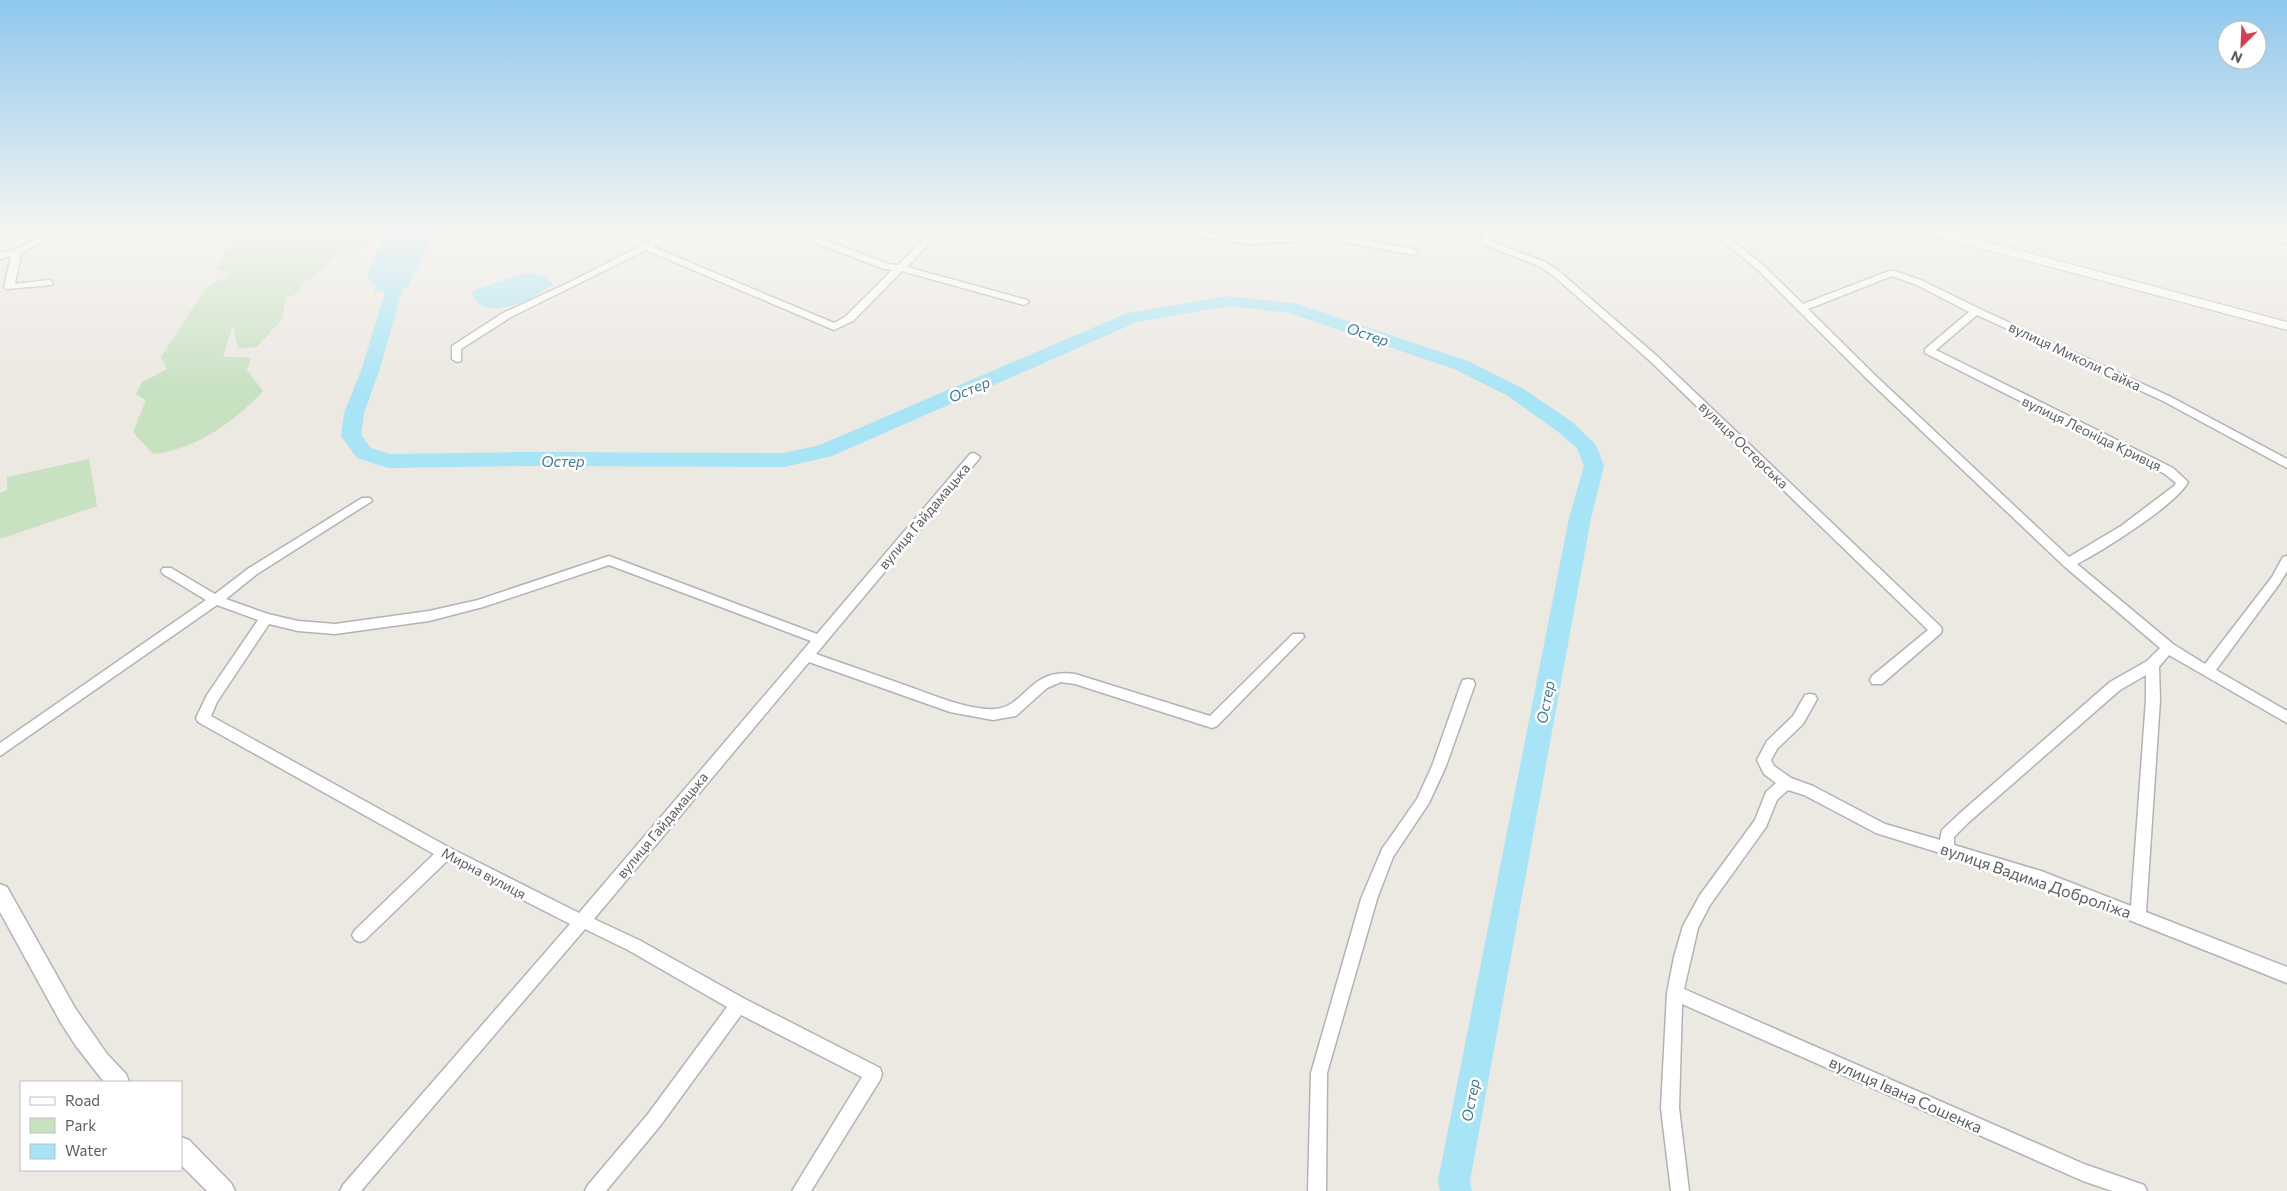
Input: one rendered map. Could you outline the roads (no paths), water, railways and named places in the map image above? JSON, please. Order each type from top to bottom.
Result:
[{"type":"main road","points":[[2132,285],[2287,326]]},
{"type":"street","points":[[10,285],[9,287],[33,285]]},
{"type":"street","points":[[457,359],[456,348],[507,315],[569,285]]},
{"type":"street","points":[[735,285],[834,326],[849,318],[884,285]]},
{"type":"street","points":[[961,285],[1024,302]]},
{"type":"street","name":"вулиця Остерська","points":[[1569,285],[1654,360],[1936,630],[1877,680]]},
{"type":"street","points":[[1778,285],[1895,400],[2068,563],[2168,648],[2287,718]]},
{"type":"street","name":"вулиця Миколи Сайка","points":[[1801,308],[1862,285]]},
{"type":"street","name":"вулиця Миколи Сайка","points":[[1923,285],[2167,399],[2287,464]]},
{"type":"street","name":"вулиця Леоніда Кривця","points":[[1976,311],[1929,351],[2169,471],[2182,482],[2179,488],[2129,527],[2099,548],[2068,563]]},
{"type":"street","name":"вулиця Гайдамацька","points":[[349,1191],[582,921],[974,457]]},
{"type":"street","points":[[0,750],[216,600],[254,571],[366,501]]},
{"type":"street","points":[[166,571],[216,600],[266,618],[298,626],[335,629],[429,616],[523,591],[609,560],[818,640]]},
{"type":"street","points":[[2207,671],[2276,580],[2287,560]]},
{"type":"street","name":"Мирна вулиця","points":[[266,618],[212,699],[203,718],[445,853],[567,916],[582,921],[665,960],[738,1005],[874,1074],[801,1191]]},
{"type":"street","points":[[805,655],[950,708],[993,715],[1011,712],[1042,684],[1061,677],[1075,679],[1212,722],[1298,637]]},
{"type":"street","points":[[1947,848],[1947,835],[1964,818],[2115,686],[2152,665],[2168,648]]},
{"type":"street","points":[[2138,916],[2153,700],[2152,665]]},
{"type":"street","points":[[1316,1191],[1319,1074],[1369,899],[1387,854],[1422,803],[1439,766],[1468,684]]},
{"type":"street","points":[[1680,1191],[1670,1108],[1675,993],[1682,957],[1691,926],[1705,900],[1761,823],[1771,796],[1786,783],[1769,770],[1764,760],[1772,744],[1798,720],[1810,699]]},
{"type":"street","name":"вулиця Вадима Доброліжа","points":[[1786,783],[1808,790],[1881,829],[2041,878],[2287,975]]},
{"type":"street","points":[[360,935],[445,853]]},
{"type":"street","points":[[1,899],[74,1025],[100,1064],[117,1081]]},
{"type":"street","name":"вулиця Івана Сошенка","points":[[1675,993],[2083,1172],[2138,1191]]},
{"type":"street","points":[[594,1191],[654,1120],[738,1005]]},
{"type":"street","points":[[182,1149],[223,1191]]},
{"type":"water","points":[[375,285],[409,285],[407,288],[374,292],[376,286]]},
{"type":"water","points":[[491,285],[552,285],[533,297],[509,306],[497,308],[486,307],[477,302],[471,292]]},
{"type":"waterway","name":"Остер","points":[[394,285],[371,368],[354,413],[351,436],[364,453],[388,461],[532,459],[784,460],[825,451],[1133,317],[1228,301],[1292,308],[1461,365],[1515,392],[1564,426],[1586,445],[1594,466],[1580,518],[1454,1181],[1456,1191]]}]
